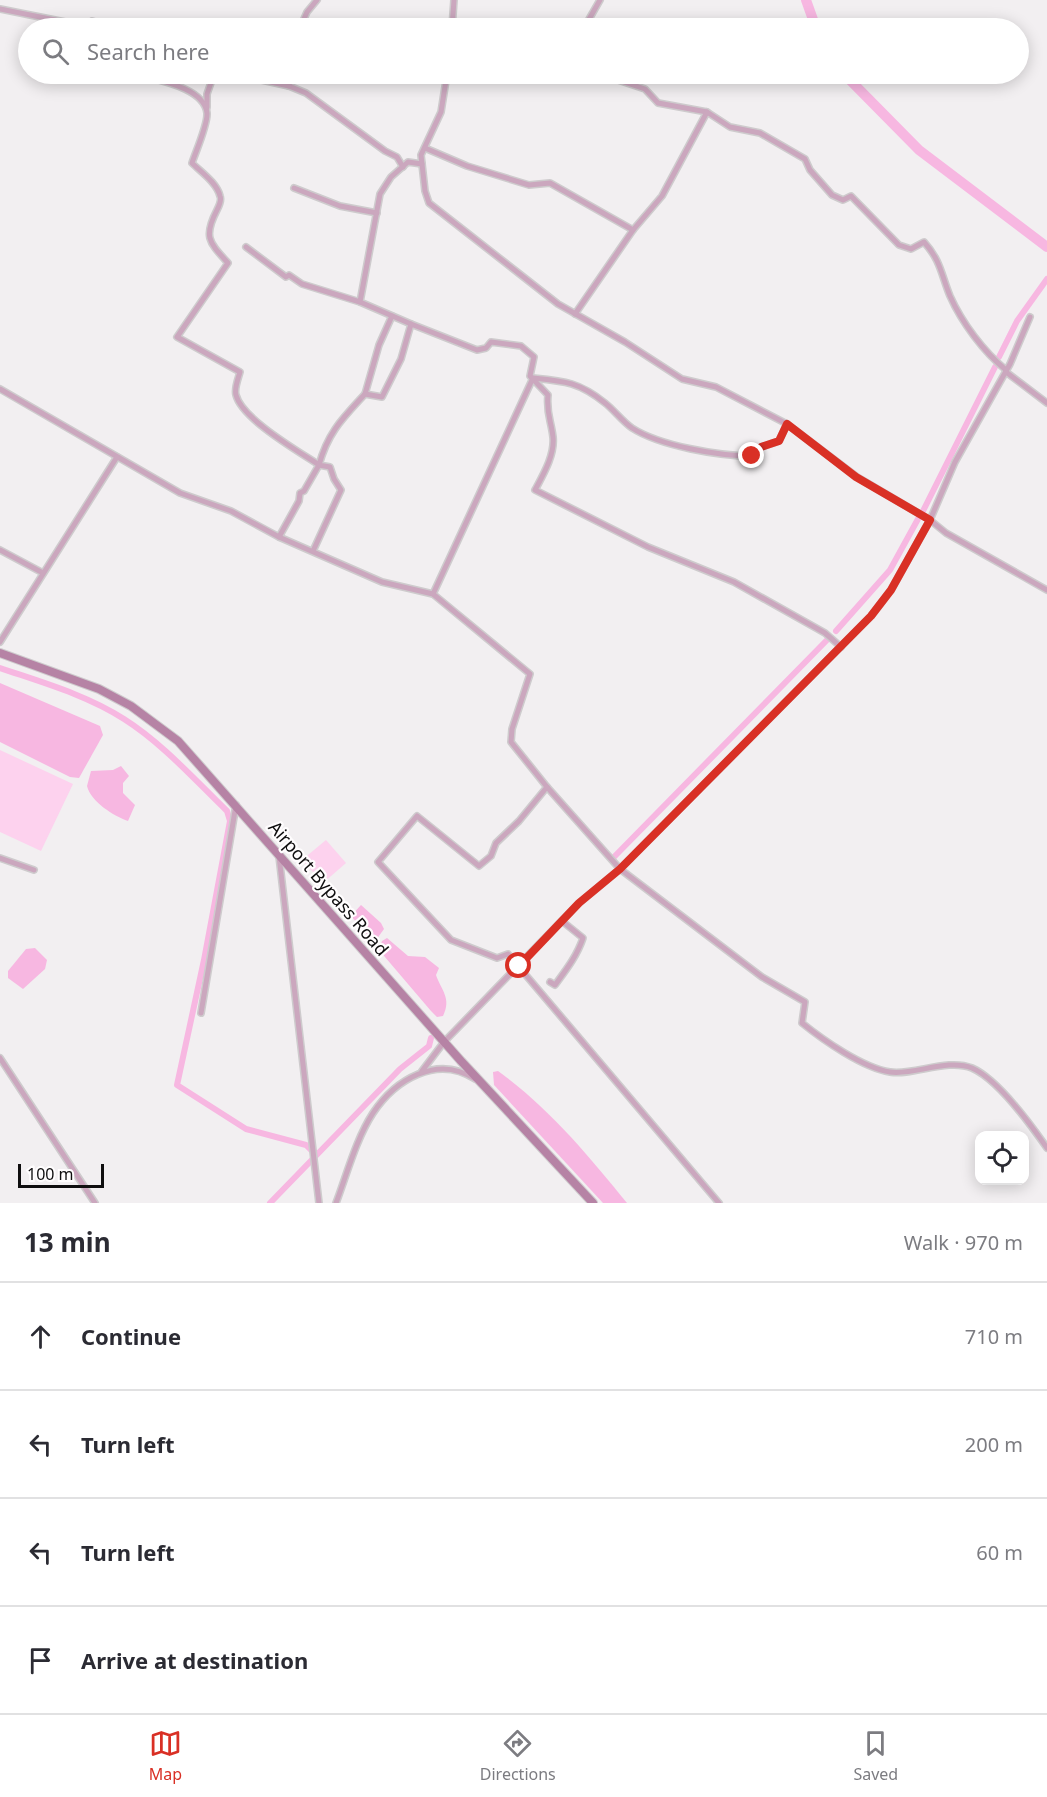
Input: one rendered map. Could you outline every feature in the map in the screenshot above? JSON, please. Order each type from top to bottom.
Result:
[{"type":"street","points":[[304,18],[317,0]]},
{"type":"street","points":[[453,18],[454,0]]},
{"type":"street","points":[[590,18],[600,0]]},
{"type":"street","points":[[0,9],[39,18]]},
{"type":"street","points":[[165,84],[192,93],[204,104],[207,112]]},
{"type":"street","points":[[210,84],[207,94],[207,112],[192,163],[211,182],[220,196],[220,204],[208,231],[210,243],[228,263],[177,337],[240,372],[235,393],[238,401],[257,422],[319,465],[330,467],[341,489],[313,551]]},
{"type":"street","points":[[280,84],[306,93],[385,151],[397,157],[403,167]]},
{"type":"street","points":[[445,84],[441,112],[421,155],[424,191],[429,204],[558,304],[625,342],[682,379],[716,387],[787,424],[856,477],[930,520],[946,533],[1047,590]]},
{"type":"street","points":[[630,84],[645,89],[658,103],[707,112],[729,127],[760,133],[805,159],[810,170],[832,195],[843,200],[851,196],[899,245],[911,249],[924,242],[937,256],[958,311],[990,355],[1006,371],[1047,403]]},
{"type":"street","points":[[575,314],[633,230],[662,196],[707,112]]},
{"type":"street","points":[[424,148],[467,166],[529,185],[550,183],[633,230]]},
{"type":"street","points":[[360,302],[380,194],[390,177],[408,162],[422,164]]},
{"type":"street","points":[[294,188],[340,206],[377,213]]},
{"type":"street","points":[[246,247],[286,277],[289,275],[302,284],[360,302],[477,350],[486,348],[491,342],[520,346],[534,357],[530,376],[548,395],[546,412],[553,437],[551,455],[535,490],[648,547],[734,582],[825,633],[841,647]]},
{"type":"street","points":[[279,537],[299,501],[300,493],[304,491],[319,465],[331,431],[365,394],[379,345],[392,316]]},
{"type":"street","points":[[336,1203],[374,1112],[389,1094],[422,1071],[444,1042],[562,921],[620,869],[841,647],[891,590],[930,520],[955,462],[1006,371],[1030,317]]},
{"type":"street","points":[[365,394],[382,397],[401,359],[411,324]]},
{"type":"street","points":[[533,378],[573,382],[604,402],[632,428],[656,439],[733,456],[752,456],[761,447],[779,441],[787,424]]},
{"type":"street","points":[[433,594],[533,378]]},
{"type":"street","points":[[0,389],[180,494],[231,511],[279,537],[382,582],[433,594],[530,674],[512,729],[511,742],[547,787],[620,869],[762,977],[806,1002],[802,1023],[812,1032],[865,1064],[891,1073],[931,1066],[970,1067],[990,1081],[1047,1148]]},
{"type":"street","points":[[0,642],[117,456]]},
{"type":"street","points":[[0,550],[43,573]]},
{"type":"street","name":"Airport Bypass Road","points":[[0,653],[99,689],[131,706],[178,741],[444,1042],[593,1203]]},
{"type":"street","points":[[547,787],[519,821],[496,843],[491,856],[479,866],[417,816],[378,862],[451,940],[497,958],[507,954],[719,1203]]},
{"type":"street","points":[[201,1013],[236,805]]},
{"type":"street","points":[[279,853],[319,1203]]},
{"type":"street","points":[[0,858],[34,870]]},
{"type":"street","points":[[549,982],[555,985],[567,969],[583,938],[562,921]]},
{"type":"street","points":[[0,1058],[95,1203]]},
{"type":"street","points":[[422,1071],[448,1068],[470,1076],[481,1083]]},
{"type":"shaded area","points":[[0,683],[100,726],[103,735],[79,778],[70,777],[0,742]]},
{"type":"shaded area","points":[[0,750],[73,784],[41,851],[0,832]]},
{"type":"shaded area","points":[[121,766],[129,776],[123,783],[123,793],[135,805],[128,821],[116,816],[98,803],[87,786],[91,771],[113,770]]},
{"type":"shaded area","points":[[326,840],[346,863],[323,883],[302,860]]},
{"type":"shaded area","points":[[361,905],[381,923],[384,929],[376,940],[370,938],[351,916]]},
{"type":"shaded area","points":[[387,938],[408,956],[425,957],[439,968],[436,975],[446,999],[443,1016],[437,1017],[431,1011],[379,950],[382,941]]},
{"type":"shaded area","points":[[35,948],[47,960],[45,969],[23,989],[8,978],[8,971],[26,949]]},
{"type":"shaded area","points":[[498,1071],[551,1116],[627,1203],[603,1203],[494,1085],[493,1072]]},
{"type":"waterway","points":[[806,0],[812,18]]},
{"type":"waterway","points":[[854,84],[919,150],[1047,247]]},
{"type":"waterway","points":[[999,357],[1017,321],[1047,279]]},
{"type":"waterway","points":[[923,511],[995,367]]},
{"type":"waterway","points":[[836,631],[890,570],[918,519]]},
{"type":"waterway","points":[[613,858],[827,640]]},
{"type":"waterway","points":[[0,668],[79,696],[110,710],[165,750],[227,811],[230,821],[204,960],[177,1085],[246,1129],[306,1145],[314,1153]]},
{"type":"waterway","points":[[270,1203],[400,1069],[429,1046],[431,1038]]},
{"type":"route","points":[[519,966],[579,903],[620,869],[673,812],[871,616],[891,590],[930,520],[856,477],[787,424],[779,441],[761,447],[752,456]]}]
